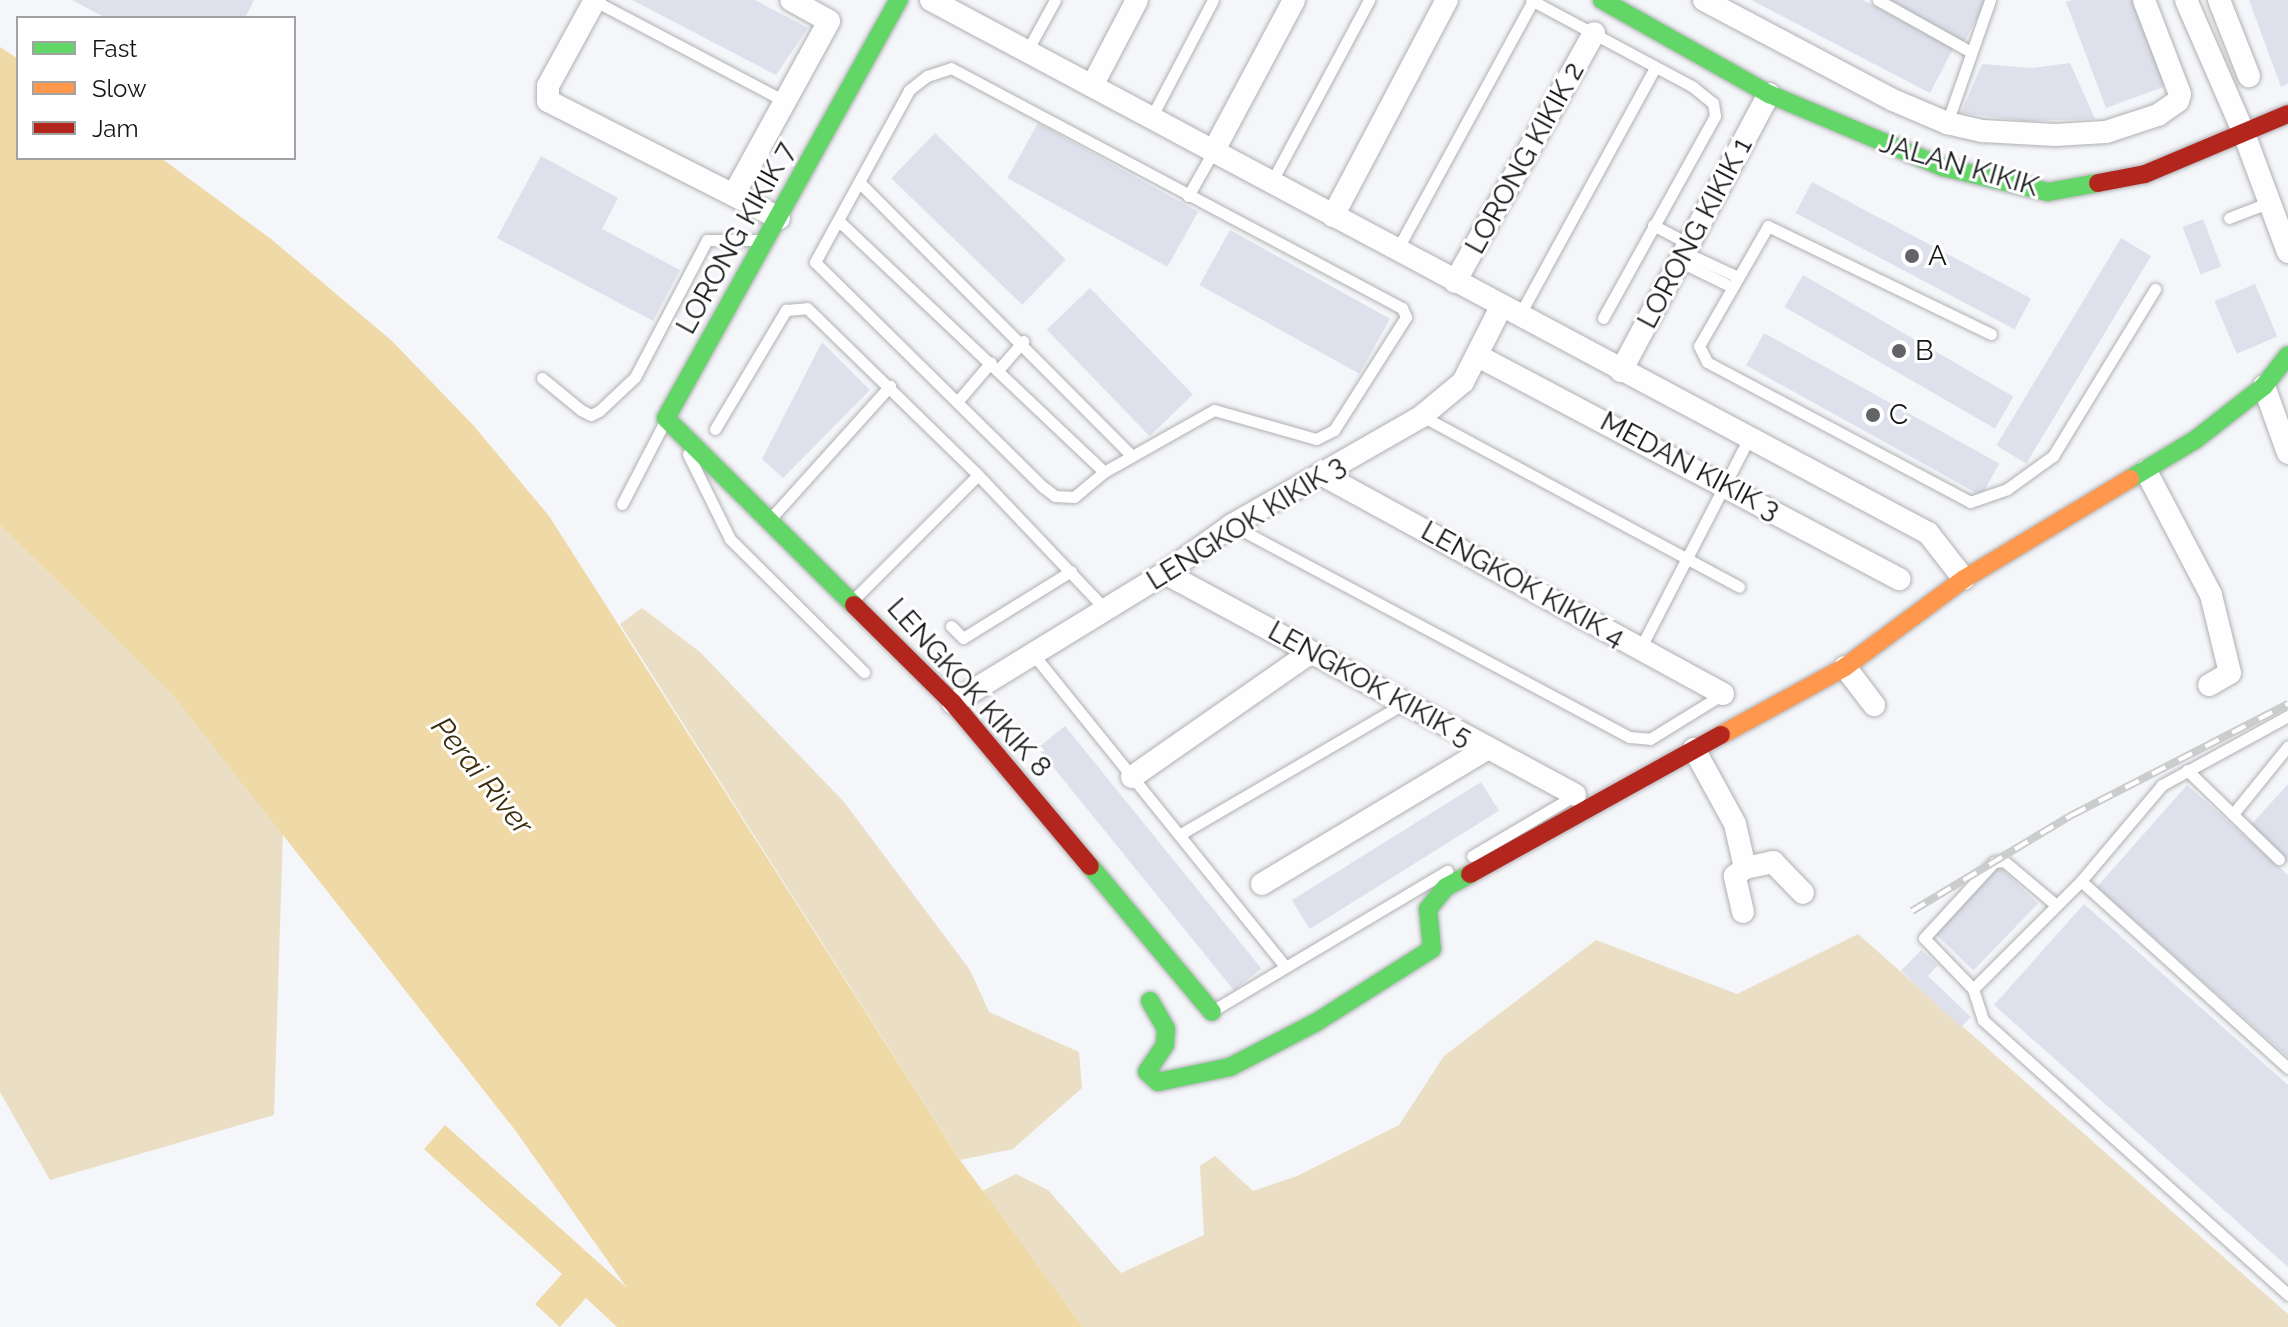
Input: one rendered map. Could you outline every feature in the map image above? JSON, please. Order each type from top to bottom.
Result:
[{"type":"street","points":[[734,194],[829,21],[791,0]]},
{"type":"street","name":"LORONG KIKIK 7","points":[[664,424],[899,0]]},
{"type":"street","points":[[931,0],[968,8],[1027,51],[1748,440],[1928,533],[1964,579]]},
{"type":"street","points":[[1092,86],[1137,0]]},
{"type":"street","points":[[1213,152],[1294,0]]},
{"type":"street","points":[[1333,216],[1447,0]]},
{"type":"street","name":"JALAN KIKIK","points":[[1602,0],[1769,94],[1943,167],[2048,192],[2145,174],[2288,114]]},
{"type":"street","name":"JALAN KIKIK","points":[[1704,0],[1893,100],[1947,123],[2055,135],[2106,132],[2158,115],[2180,94],[2144,0]]},
{"type":"street","points":[[2186,0],[2277,207],[2288,252]]},
{"type":"street","points":[[2219,0],[2249,76]]},
{"type":"street","points":[[595,1],[548,86],[548,101],[779,218]]},
{"type":"street","name":"LORONG KIKIK 2","points":[[1455,282],[1594,33]]},
{"type":"street","name":"LORONG KIKIK 1","points":[[1621,371],[1769,94]]},
{"type":"street","name":"LENGKOK KIKIK 3","points":[[953,703],[1165,573],[1232,525],[1422,416],[1463,382],[1510,312]]},
{"type":"street","points":[[1150,1001],[1166,1029],[1165,1045],[1147,1072],[1158,1082],[1230,1067],[1315,1023],[1432,949],[1428,909],[1446,887],[1845,667],[1964,579],[2146,471],[2264,386],[2288,355]]},
{"type":"street","name":"MEDAN KIKIK 3","points":[[1478,356],[1726,484],[1900,579]]},
{"type":"street","points":[[2264,386],[2288,453]]},
{"type":"street","name":"LENGKOK KIKIK 8","points":[[664,424],[771,518],[953,703],[1212,1012]]},
{"type":"street","points":[[2146,471],[2211,595],[2230,673],[2209,685]]},
{"type":"street","name":"LENGKOK KIKIK 4","points":[[1323,475],[1723,694]]},
{"type":"street","name":"LENGKOK KIKIK 5","points":[[1165,573],[1575,795]]},
{"type":"street","points":[[1132,777],[1311,652]]},
{"type":"street","points":[[1845,667],[1874,705]]},
{"type":"street","points":[[1262,884],[1488,748]]},
{"type":"street","points":[[1694,749],[1735,824],[1745,868]]},
{"type":"street","points":[[1743,912],[1735,876],[1745,868],[1773,862],[1803,893]]},
{"type":"lane","points":[[1027,51],[1055,0]]},
{"type":"lane","points":[[1151,118],[1213,0]]},
{"type":"lane","points":[[1271,183],[1369,0]]},
{"type":"lane","points":[[1878,0],[1971,52]]},
{"type":"lane","points":[[1947,123],[1990,0]]},
{"type":"lane","points":[[595,1],[785,101]]},
{"type":"lane","points":[[1397,251],[1532,1],[1654,69],[1693,87],[1713,103],[1715,116],[1603,318]]},
{"type":"lane","points":[[951,68],[1188,196],[1402,308],[1406,317],[1326,435],[1303,437],[1214,410],[1131,455],[1074,497],[1055,496],[815,262],[841,223],[909,90],[927,76],[951,68]]},
{"type":"lane","points":[[1510,312],[1654,69]]},
{"type":"lane","points":[[1188,196],[1213,152]]},
{"type":"lane","points":[[861,184],[1023,341],[1131,455]]},
{"type":"lane","points":[[2229,218],[2277,207]]},
{"type":"lane","points":[[841,223],[1104,472]]},
{"type":"lane","points":[[1653,225],[1684,253],[1733,281]]},
{"type":"lane","points":[[1991,334],[1775,226],[1763,230],[1699,346],[1707,362],[1970,502],[2007,489],[2053,456],[2155,289]]},
{"type":"lane","points":[[542,378],[581,410],[591,415],[599,411],[635,377],[707,240],[768,240]]},
{"type":"lane","points":[[715,429],[786,310],[795,307],[815,314],[978,475],[1105,609]]},
{"type":"lane","points":[[957,402],[1023,341]]},
{"type":"lane","points":[[771,518],[890,386]]},
{"type":"lane","points":[[1422,416],[1739,587]]},
{"type":"lane","points":[[664,424],[691,458],[730,539],[864,672]]},
{"type":"lane","name":"LORONG KIKIK 7","points":[[622,504],[664,424]]},
{"type":"lane","points":[[1640,649],[1748,440]]},
{"type":"lane","points":[[852,601],[978,475]]},
{"type":"lane","points":[[1232,525],[1629,737],[1650,739],[1723,694]]},
{"type":"lane","points":[[951,626],[963,638],[1071,571]]},
{"type":"lane","points":[[1033,654],[1285,966]]},
{"type":"lane","points":[[1179,835],[1405,703]]},
{"type":"lane","points":[[1973,989],[2081,881],[2162,785],[2288,716]]},
{"type":"lane","points":[[2233,814],[2288,746]]},
{"type":"lane","points":[[2187,770],[2279,859]]},
{"type":"lane","points":[[1212,1012],[1575,795]]},
{"type":"lane","points":[[2056,905],[2004,861],[1994,862],[1924,938],[1973,989],[1983,1020],[2288,1295]]},
{"type":"lane","points":[[2081,881],[2288,1068]]},
{"type":"shaded area","points":[[0,525],[172,694],[283,831],[274,1115],[50,1180],[0,1092]]},
{"type":"shaded area","points":[[642,608],[700,652],[844,802],[970,970],[989,1012],[1079,1052],[1082,1088],[1013,1149],[960,1160],[620,624]]},
{"type":"shaded area","points":[[1858,934],[2288,1314],[2288,1327],[1083,1327],[982,1191],[1016,1174],[1048,1190],[1121,1273],[1204,1235],[1200,1166],[1215,1156],[1253,1191],[1297,1176],[1399,1125],[1444,1056],[1596,940],[1737,994]]},
{"type":"water","name":"Perai River","points":[[0,47],[16,58],[16,160],[164,160],[271,239],[392,341],[473,425],[549,516],[960,1160],[1083,1327],[617,1327],[586,1298],[560,1327],[535,1304],[562,1274],[424,1149],[445,1125],[627,1288],[515,1130],[172,694],[0,525]]},
{"type":"building","points":[[72,0],[254,0],[246,16],[102,16]]},
{"type":"building","points":[[632,0],[755,0],[808,28],[776,75]]},
{"type":"building","points":[[1751,0],[1863,0],[1954,47],[1930,93]]},
{"type":"building","points":[[1890,0],[1987,0],[1964,42]]},
{"type":"building","points":[[2133,0],[2166,86],[2106,108],[2066,2]]},
{"type":"building","points":[[2249,0],[2288,0],[2288,84],[2281,87]]},
{"type":"building","points":[[2070,63],[2095,119],[2026,121],[1961,113],[1982,64],[2032,68]]},
{"type":"building","points":[[1038,123],[1198,212],[1168,267],[1007,178]]},
{"type":"building","points":[[935,133],[1066,259],[1022,305],[891,178]]},
{"type":"building","points":[[541,156],[618,198],[602,229],[680,270],[653,321],[497,238]]},
{"type":"building","name":"A","points":[[1812,182],[2031,298],[2015,329],[1796,213]]},
{"type":"building","points":[[2203,219],[2221,267],[2201,274],[2182,227]]},
{"type":"building","points":[[1230,230],[1390,319],[1360,374],[1199,285]]},
{"type":"building","points":[[2121,238],[2151,256],[2026,463],[1996,445]]},
{"type":"building","name":"B","points":[[1803,275],[2013,396],[1995,429],[1784,307]]},
{"type":"building","points":[[2255,284],[2277,336],[2237,354],[2214,301]]},
{"type":"building","points":[[1090,288],[1193,394],[1150,436],[1047,330]]},
{"type":"building","name":"C","points":[[1764,333],[1999,463],[1981,496],[1746,365]]},
{"type":"building","points":[[822,342],[870,390],[783,478],[762,459]]},
{"type":"building","points":[[1065,726],[1261,968],[1234,990],[1038,748]]},
{"type":"building","points":[[1481,782],[1499,811],[1310,929],[1292,900]]},
{"type":"building","points":[[2288,784],[2288,863],[2249,827]]},
{"type":"building","points":[[2187,785],[2288,875],[2288,1057],[2097,887]]},
{"type":"building","points":[[1997,864],[2038,904],[1973,970],[1932,931]]},
{"type":"building","points":[[2084,904],[2288,1085],[2288,1267],[1994,1005]]},
{"type":"building","points":[[1921,950],[1938,965],[1928,976],[1971,1017],[1961,1027],[1901,971]]},
{"type":"railway","points":[[1912,911],[2072,815],[2288,704]]},
{"type":"traffic: fast","points":[[854,605],[666,418],[899,0]]},
{"type":"traffic: fast","points":[[1602,0],[1769,94],[1943,167],[2048,192],[2098,183]]},
{"type":"traffic: fast","points":[[2130,479],[2195,440],[2264,386],[2288,355]]},
{"type":"traffic: fast","points":[[1090,866],[1212,1012]]},
{"type":"traffic: fast","points":[[1150,1001],[1166,1029],[1165,1045],[1147,1072],[1158,1082],[1230,1067],[1315,1023],[1432,949],[1428,909],[1446,887],[1470,874]]},
{"type":"traffic: slow","points":[[1721,735],[1845,667],[1964,579],[2130,479]]},
{"type":"traffic: jam","points":[[2098,183],[2145,174],[2288,114]]},
{"type":"traffic: jam","points":[[854,605],[953,703],[1090,866]]},
{"type":"traffic: jam","points":[[1470,874],[1721,735]]},
{"type":"place","name":"A","points":[[1912,256]]},
{"type":"place","name":"B","points":[[1899,351]]},
{"type":"place","name":"C","points":[[1873,415]]}]
